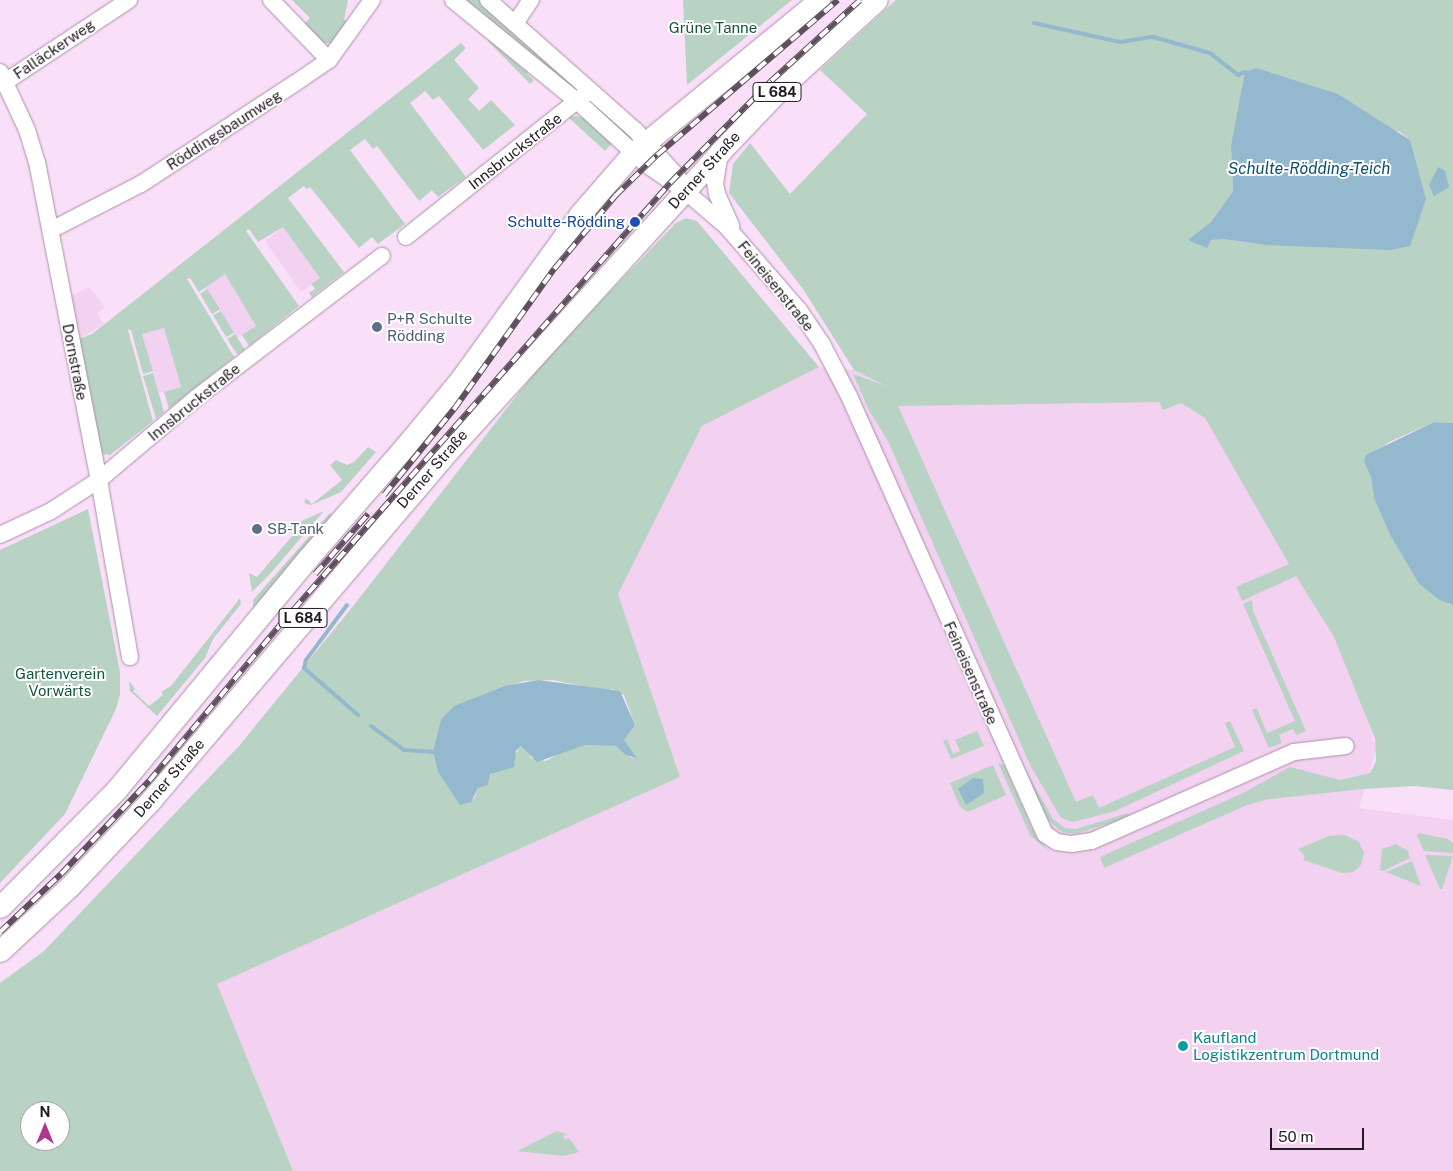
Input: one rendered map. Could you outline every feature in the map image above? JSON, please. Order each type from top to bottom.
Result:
[{"type":"main road","name":"L 684","points":[[0,907],[116,790],[308,558],[418,432],[460,380],[580,214],[639,147],[819,0]]},
{"type":"main road","name":"Derner Straße","points":[[0,951],[70,886],[145,806],[410,494],[720,152],[783,86],[877,0]]},
{"type":"street","name":"Falläckerweg","points":[[3,85],[129,0]]},
{"type":"street","points":[[271,0],[329,60]]},
{"type":"street","name":"Röddingsbaumweg","points":[[51,230],[108,202],[168,167],[329,60],[372,0]]},
{"type":"street","points":[[453,0],[577,101],[639,147]]},
{"type":"street","points":[[488,0],[516,22],[591,89],[639,147]]},
{"type":"street","points":[[516,22],[531,0]]},
{"type":"street","name":"Dornstraße","points":[[3,85],[32,143],[51,230],[99,480],[130,657]]},
{"type":"street","name":"Innsbruckstraße","points":[[406,237],[591,89]]},
{"type":"street","name":"Feineisenstraße","points":[[639,147],[677,176],[685,191],[735,235],[799,310],[836,370],[1045,834],[1057,842],[1072,844],[1092,841],[1294,752],[1346,746]]},
{"type":"street","name":"Feineisenstraße","points":[[720,152],[715,182],[717,194],[735,235]]},
{"type":"street","name":"Innsbruckstraße","points":[[0,535],[51,511],[99,480],[204,392],[382,256]]},
{"type":"shaded area","points":[[283,227],[320,278],[301,292],[265,241]]},
{"type":"shaded area","points":[[225,274],[257,326],[237,338],[205,286]]},
{"type":"shaded area","points":[[89,287],[105,307],[97,314],[104,324],[79,339],[70,296]]},
{"type":"shaded area","points":[[164,328],[181,387],[159,393],[142,334]]},
{"type":"shaded area","points":[[819,367],[854,370],[894,390],[1181,402],[1205,418],[1334,637],[1360,697],[1376,749],[1359,808],[1453,820],[1453,1171],[293,1171],[217,984],[680,777],[618,594],[702,426]]},
{"type":"green space","points":[[292,0],[348,0],[344,20],[349,21],[332,43],[321,43],[303,25],[310,18]]},
{"type":"green space","points":[[462,0],[482,0],[568,77],[562,81]]},
{"type":"green space","name":"Grüne Tanne","points":[[683,0],[792,0],[687,85]]},
{"type":"green space","points":[[896,0],[1453,0],[1453,423],[1434,422],[1389,442],[1364,462],[1371,477],[1374,498],[1390,535],[1419,584],[1439,600],[1453,605],[1453,790],[1415,786],[1363,789],[1269,799],[1247,805],[1104,868],[1100,857],[1243,793],[1290,767],[1340,780],[1370,773],[1376,761],[1375,739],[1334,637],[1296,576],[1242,601],[1236,587],[1289,564],[1205,418],[1181,403],[1163,410],[1159,402],[898,406],[1076,802],[1093,795],[1099,808],[1235,747],[1225,723],[1230,721],[1244,751],[1115,811],[1073,822],[1061,818],[1030,765],[888,441],[870,412],[853,374],[886,386],[854,370],[803,289],[729,193],[733,164],[750,143],[790,194],[867,114],[820,70]],"holes":[[[1337,94],[1390,129],[1400,132],[1410,140],[1411,149],[1266,245],[1223,239],[1189,240],[1211,222],[1233,191],[1231,146]]]},
{"type":"green space","points":[[488,36],[524,70],[527,67],[530,69],[527,74],[534,80],[530,84],[488,41]]},
{"type":"green space","points":[[461,43],[466,48],[454,60],[479,88],[468,99],[479,111],[491,100],[515,125],[483,150],[439,96],[433,100],[425,91],[410,103],[466,177],[438,197],[432,190],[419,201],[377,146],[373,149],[365,139],[350,150],[405,224],[378,244],[372,237],[359,248],[310,187],[307,189],[304,186],[288,198],[344,272],[312,297],[309,293],[315,289],[311,284],[320,278],[283,227],[258,242],[249,229],[246,231],[299,306],[249,346],[242,335],[256,326],[225,274],[199,292],[190,278],[187,279],[234,357],[169,409],[164,392],[181,387],[164,328],[142,334],[153,371],[143,374],[131,330],[128,330],[153,421],[110,455],[102,454],[79,339],[92,334]]},
{"type":"green space","points":[[577,116],[586,119],[612,143],[605,151],[568,117]]},
{"type":"green space","points":[[686,218],[697,221],[819,367],[702,426],[618,594],[680,777],[217,984],[293,1171],[0,1171],[0,983],[44,951],[239,746],[354,605],[545,359],[676,223]],"holes":[[[553,680],[605,691],[612,689],[624,695],[635,725],[624,740],[633,759],[616,746],[585,745],[569,748],[546,761],[531,758],[528,750],[521,746],[515,755],[490,774],[488,785],[478,788],[474,799],[453,794],[438,772],[433,752],[454,706],[524,681]]]},
{"type":"green space","points":[[207,289],[220,309],[212,314],[200,294]]},
{"type":"green space","points":[[221,311],[234,333],[226,337],[213,315]]},
{"type":"green space","points":[[235,334],[245,350],[237,354],[227,339]]},
{"type":"green space","points":[[153,373],[164,412],[156,419],[143,376]]},
{"type":"green space","points":[[368,447],[376,452],[341,492],[311,505],[304,503],[306,498],[312,504],[342,480],[330,465],[336,460],[347,465],[354,462]]},
{"type":"green space","name":"Gartenverein Vorwärts","points":[[88,509],[120,672],[120,695],[116,709],[65,814],[0,883],[0,550]]},
{"type":"green space","points":[[324,511],[252,592],[249,573],[257,577],[293,535],[288,527]]},
{"type":"green space","points":[[330,513],[335,517],[254,612],[253,600]]},
{"type":"green space","points":[[240,598],[241,604],[213,639],[205,658],[157,716],[130,691],[129,681],[135,689],[133,691],[149,706],[163,695],[161,692],[171,686]]},
{"type":"green space","points":[[1252,600],[1253,611],[1306,731],[1296,735],[1293,729],[1279,735],[1282,743],[1269,748],[1252,710],[1256,708],[1258,711],[1267,733],[1295,721],[1243,604]]},
{"type":"green space","points":[[977,731],[984,746],[951,759],[943,741],[947,739],[953,754],[960,751],[955,740]]},
{"type":"green space","points":[[998,763],[1004,765],[1035,835],[1050,853],[1030,835]]},
{"type":"green space","points":[[993,765],[1006,795],[968,812],[960,807],[950,783]]},
{"type":"green space","points":[[1025,769],[1053,819],[1065,828],[1076,829],[1128,813],[1130,817],[1075,834],[1062,832],[1049,821],[1021,770]]},
{"type":"green space","points":[[1419,833],[1448,839],[1453,843],[1453,853],[1424,851],[1417,836]]},
{"type":"green space","points":[[1345,835],[1359,842],[1364,853],[1361,865],[1353,872],[1342,873],[1303,860],[1305,856],[1298,849],[1329,836]]},
{"type":"green space","points":[[1396,844],[1408,851],[1410,858],[1383,871],[1380,870],[1382,849]]},
{"type":"green space","points":[[1425,855],[1453,856],[1442,889],[1440,889]]},
{"type":"green space","points":[[1412,861],[1421,886],[1386,872]]},
{"type":"green space","points":[[557,1131],[567,1134],[563,1136],[565,1140],[569,1138],[579,1152],[563,1156],[517,1151]]},
{"type":"water","name":"Schulte-Rödding-Teich","points":[[1256,68],[1338,94],[1410,140],[1426,199],[1410,246],[1391,250],[1266,245],[1223,239],[1211,240],[1207,248],[1188,240],[1211,222],[1233,191],[1231,146],[1245,72]]},
{"type":"water","points":[[1438,167],[1445,171],[1449,187],[1434,196],[1429,185]]},
{"type":"water","points":[[1434,422],[1453,423],[1453,605],[1439,600],[1419,584],[1390,535],[1374,498],[1371,477],[1364,462],[1366,455]]},
{"type":"water","points":[[538,680],[620,691],[635,725],[624,740],[637,758],[626,755],[616,746],[585,745],[537,762],[521,746],[516,751],[514,767],[490,774],[488,785],[478,788],[471,802],[460,805],[438,772],[433,752],[441,720],[454,706],[505,686]]},
{"type":"water","points":[[973,778],[983,779],[984,793],[966,805],[958,789]]},
{"type":"waterway","points":[[1034,23],[1120,42],[1153,37],[1210,53],[1238,75],[1245,72]]},
{"type":"waterway","points":[[347,605],[306,660],[304,668],[358,715]]},
{"type":"waterway","points":[[371,726],[404,750],[433,752]]},
{"type":"railway","points":[[384,495],[454,409],[554,269],[615,196],[657,155],[838,0]]},
{"type":"railway","points":[[0,932],[61,874],[149,781],[279,626],[670,183],[771,81],[860,0]]},
{"type":"railway","points":[[315,574],[368,514]]},
{"type":"place","name":"Schulte-Rödding","points":[[635,222]]},
{"type":"place","name":"P+R Schulte Rödding","points":[[377,327]]},
{"type":"place","name":"SB-Tank","points":[[257,529]]},
{"type":"place","name":"Kaufland Logistikzentrum Dortmund","points":[[1183,1046]]}]
